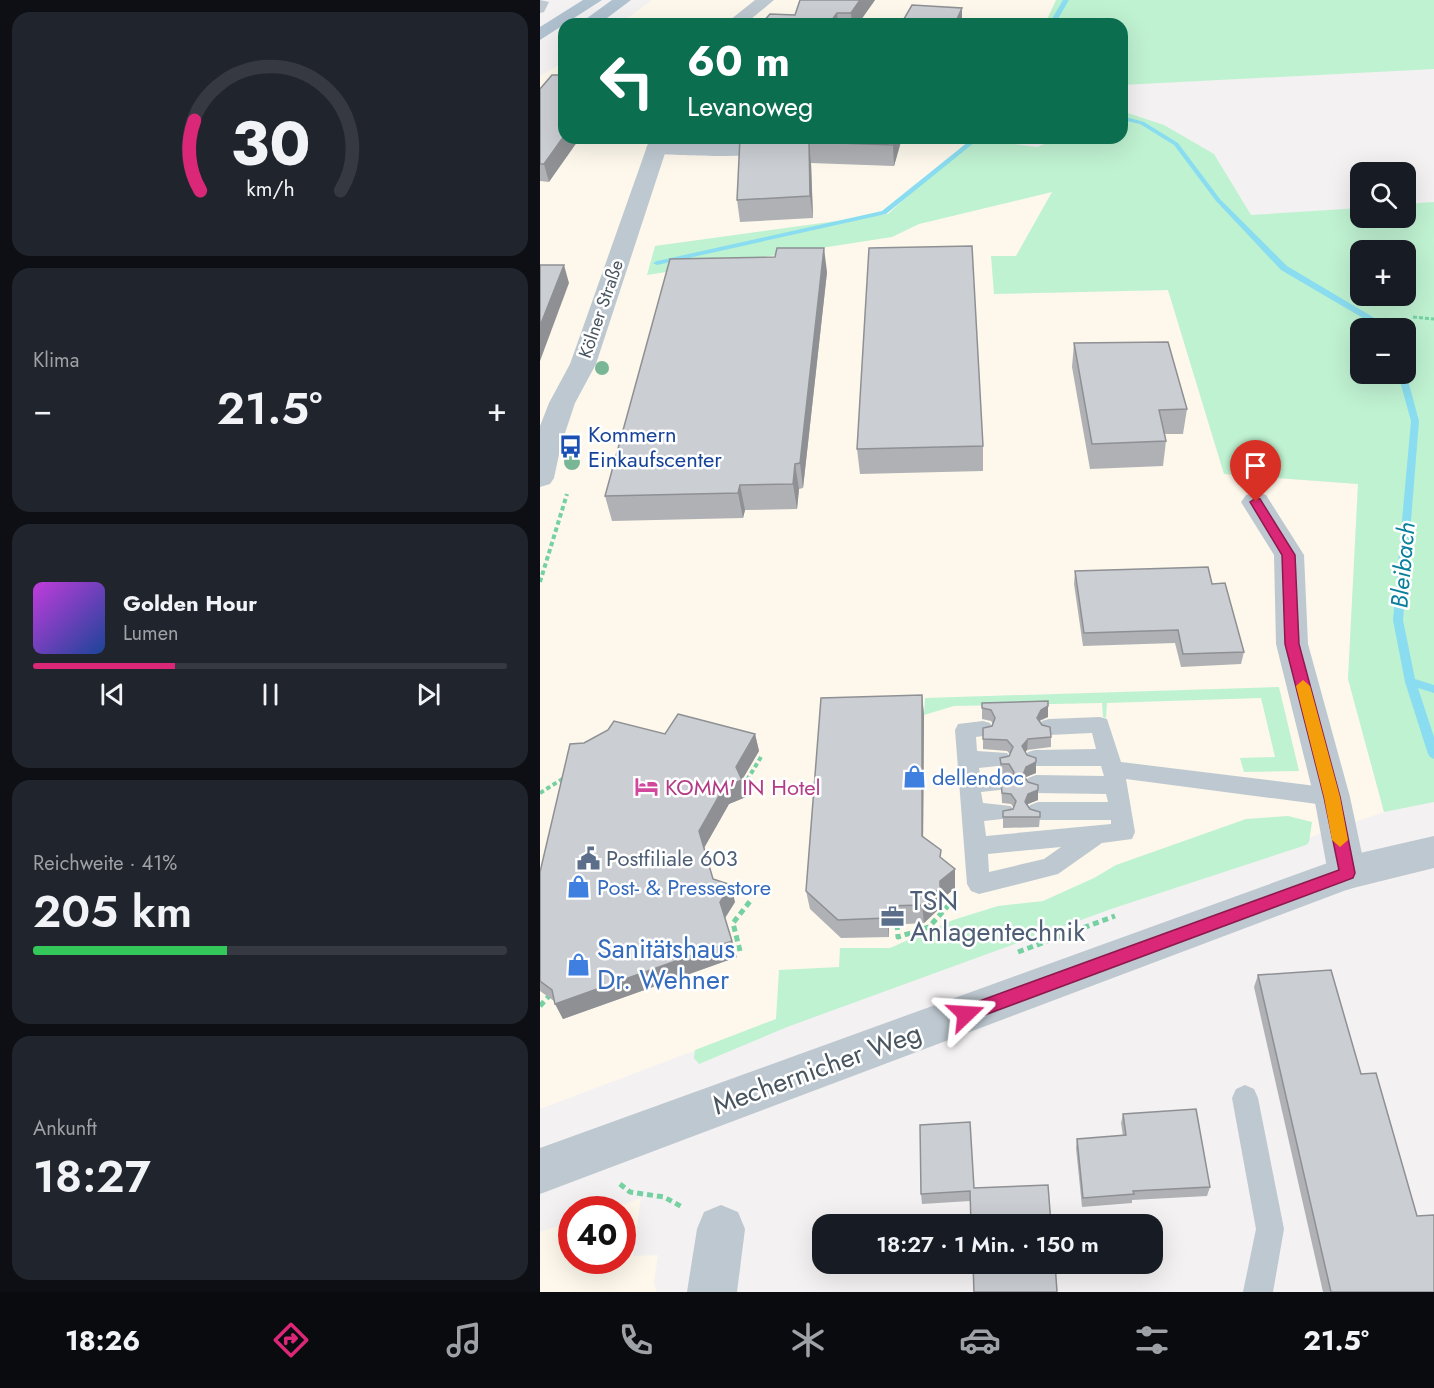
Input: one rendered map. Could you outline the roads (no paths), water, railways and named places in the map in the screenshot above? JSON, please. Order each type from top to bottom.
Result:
[{"type":"main road","points":[[566,18],[594,0]]},
{"type":"main road","points":[[597,18],[623,0]]},
{"type":"main road","points":[[540,35],[558,23]]},
{"type":"main road","points":[[540,54],[558,43]]},
{"type":"street","points":[[740,18],[751,6],[766,0]]},
{"type":"street","name":"Kölner Straße","points":[[540,478],[547,445],[562,403],[583,364],[658,144]]},
{"type":"street","points":[[686,144],[768,147],[795,144]]},
{"type":"street","points":[[1256,502],[1289,555],[1292,644],[1332,797],[1347,873]]},
{"type":"street","name":"Mechernicher Weg","points":[[540,1171],[1347,873],[1421,855]]},
{"type":"street","points":[[712,1292],[722,1229]]},
{"type":"lane","points":[[540,10],[544,2],[541,0]]},
{"type":"lane","points":[[976,846],[1124,832],[1113,770],[1100,725],[1049,727]]},
{"type":"lane","points":[[982,729],[965,730],[979,884],[1050,867],[1097,834]]},
{"type":"lane","points":[[1035,758],[1332,797]]},
{"type":"lane","points":[[969,760],[1000,759]]},
{"type":"lane","points":[[1036,784],[1113,770]]},
{"type":"lane","points":[[970,783],[1001,783]]},
{"type":"lane","points":[[1038,811],[1121,811]]},
{"type":"lane","points":[[973,812],[1003,812]]},
{"type":"lane","points":[[1245,1098],[1270,1228],[1258,1292]]},
{"type":"waterway","name":"Bleibach","points":[[1056,18],[1066,0]]},
{"type":"waterway","name":"Bleibach","points":[[1128,120],[1142,123],[1176,144],[1218,200],[1284,268],[1368,318]]},
{"type":"waterway","points":[[657,263],[884,213],[970,144]]},
{"type":"waterway","name":"Bleibach","points":[[1405,384],[1415,421],[1398,620],[1410,682]]},
{"type":"waterway","points":[[1410,682],[1434,689]]},
{"type":"waterway","name":"Bleibach","points":[[1410,682],[1434,754]]},
{"type":"place","name":"Kommern Einkaufscenter","points":[[570,447]]},
{"type":"place","name":"dellendoc","points":[[914,777]]},
{"type":"place","name":"KOMM' IN Hotel","points":[[647,787]]},
{"type":"place","name":"Postfiliale 603","points":[[588,858]]},
{"type":"place","name":"Post- & Pressestore","points":[[579,887]]},
{"type":"place","name":"TSN Anlagentechnik","points":[[892,917]]},
{"type":"place","name":"Sanitätshaus Dr. Wehner","points":[[579,965]]}]
